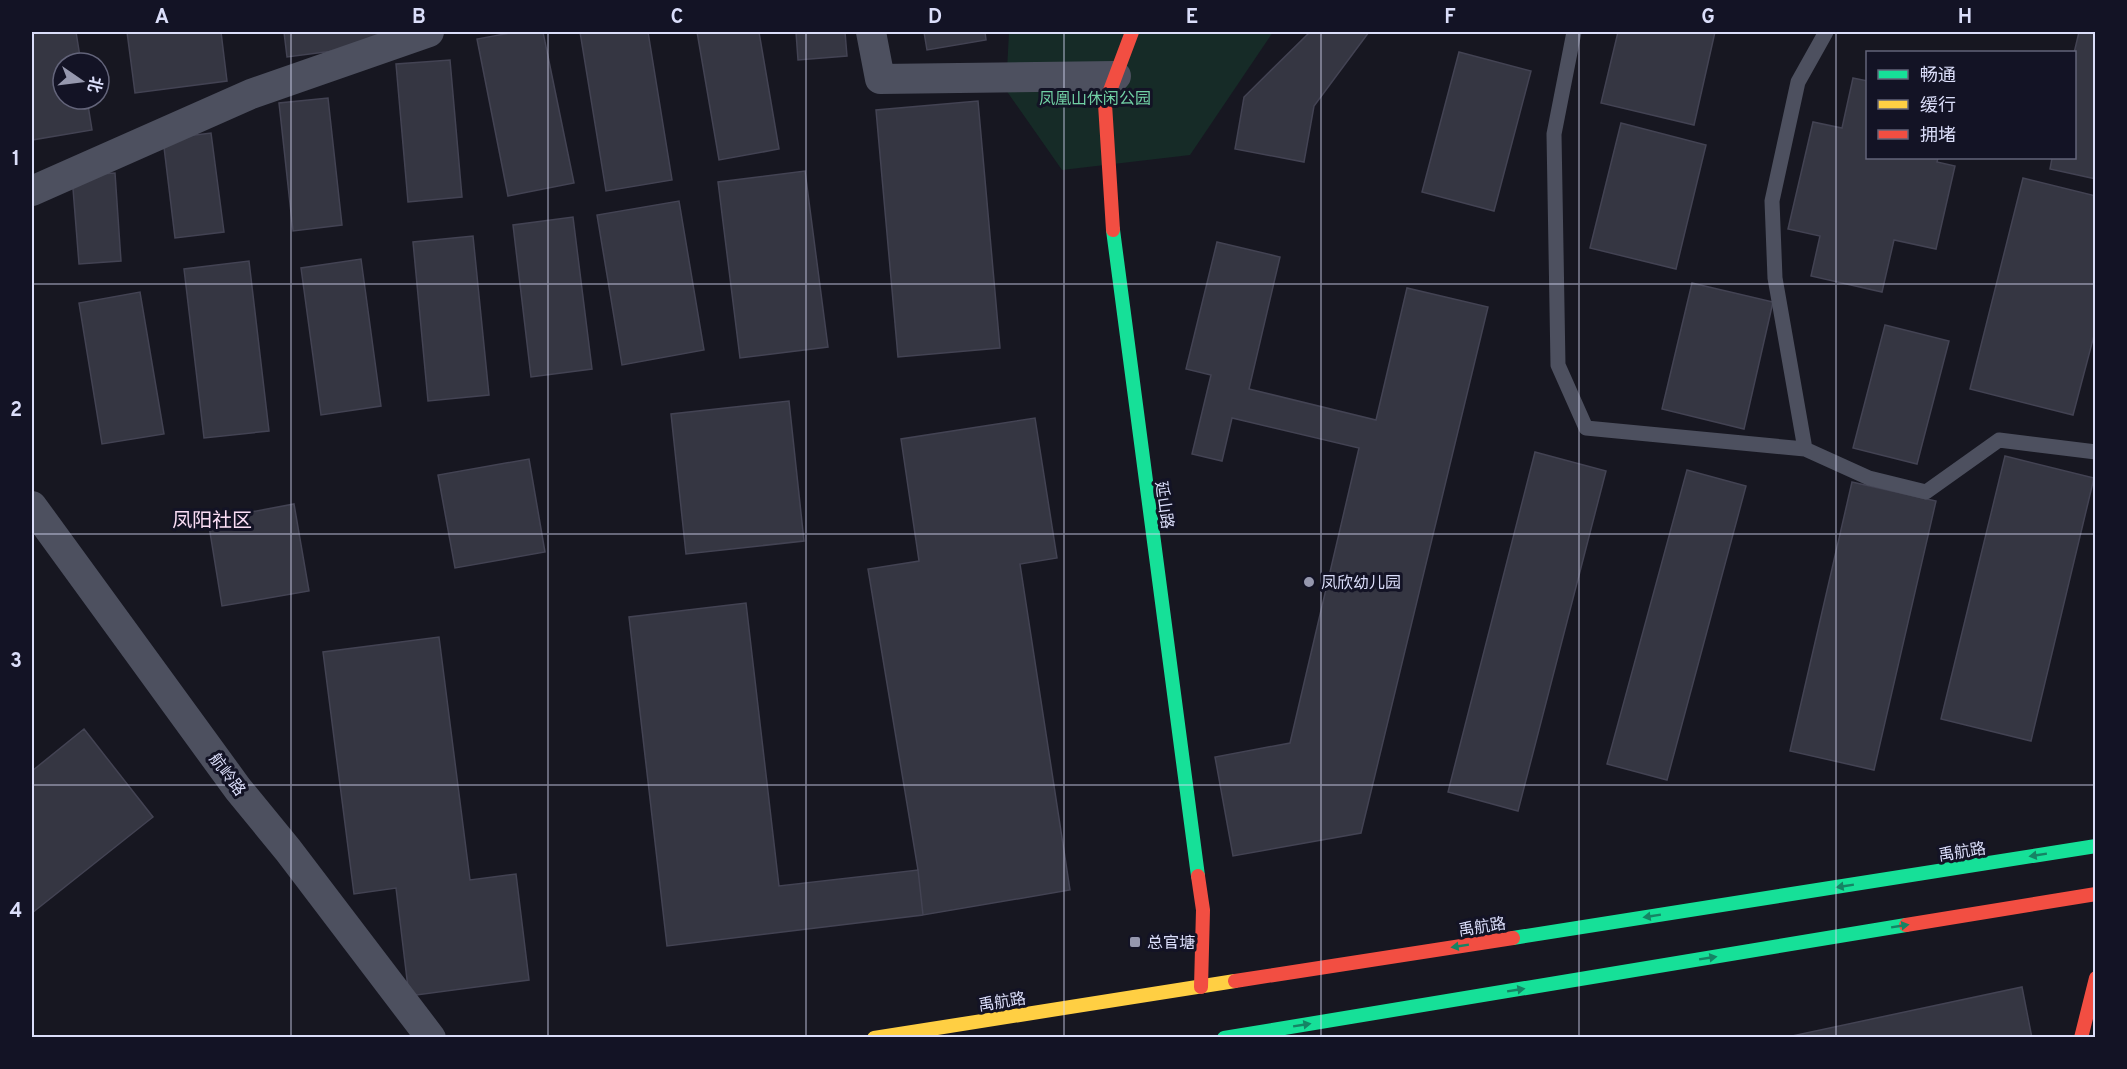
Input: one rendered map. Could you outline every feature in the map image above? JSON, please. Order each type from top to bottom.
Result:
[{"type":"main road","name":"延山路","points":[[1132,32],[1105,105],[1114,251],[1203,910],[1201,987]]},
{"type":"main road","name":"禹航路","points":[[874,1038],[2096,846]]},
{"type":"main road","points":[[1224,1038],[2096,894]]},
{"type":"main road","points":[[2081,1038],[2096,978]]},
{"type":"street","points":[[32,191],[251,94],[429,32]]},
{"type":"street","points":[[871,32],[880,79],[1116,76]]},
{"type":"street","name":"航岭路","points":[[32,506],[238,789],[288,850],[431,1038]]},
{"type":"lane","points":[[1574,32],[1554,134],[1558,365],[1586,428],[1805,449],[1869,478],[1926,492],[1999,440],[2096,452]]},
{"type":"lane","points":[[1805,449],[1775,278],[1772,201],[1798,82],[1826,32]]},
{"type":"green space","name":"凤凰山休闲公园","points":[[1009,32],[1273,32],[1190,155],[1062,170],[1006,90]]},
{"type":"building","points":[[32,32],[76,32],[79,51],[51,51],[51,111],[89,111],[92,130],[32,140]]},
{"type":"building","points":[[127,32],[221,32],[227,81],[135,93]]},
{"type":"building","points":[[284,32],[385,32],[387,44],[287,57]]},
{"type":"building","points":[[515,32],[543,32],[574,183],[508,196],[477,39]]},
{"type":"building","points":[[580,32],[648,32],[672,180],[606,191]]},
{"type":"building","points":[[697,32],[759,32],[779,149],[719,160]]},
{"type":"building","points":[[796,32],[845,32],[847,56],[798,60]]},
{"type":"building","points":[[924,32],[985,32],[986,40],[927,50]]},
{"type":"building","points":[[1310,32],[1369,32],[1314,106],[1304,162],[1235,149],[1244,97]]},
{"type":"building","points":[[1618,32],[1715,32],[1694,125],[1601,103]]},
{"type":"building","points":[[2079,32],[2096,32],[2096,179],[2050,169],[2052,159],[2076,159],[2074,51]]},
{"type":"building","points":[[1459,52],[1531,71],[1494,211],[1422,192]]},
{"type":"building","points":[[450,60],[462,197],[408,202],[396,64]]},
{"type":"building","points":[[1853,78],[1866,81],[1866,159],[1938,159],[1937,162],[1955,166],[1936,249],[1894,240],[1882,292],[1811,276],[1820,236],[1788,229],[1813,122],[1842,128]]},
{"type":"building","points":[[328,98],[342,225],[293,231],[279,103]]},
{"type":"building","points":[[978,101],[1000,348],[898,357],[876,110]]},
{"type":"building","points":[[1621,123],[1706,145],[1676,269],[1590,248]]},
{"type":"building","points":[[211,133],[224,232],[175,238],[163,139]]},
{"type":"building","points":[[805,171],[828,347],[740,358],[718,182]]},
{"type":"building","points":[[115,173],[121,261],[79,264],[72,176]]},
{"type":"building","points":[[2023,178],[2096,196],[2096,328],[2073,415],[1970,389]]},
{"type":"building","points":[[679,201],[704,350],[622,365],[597,215]]},
{"type":"building","points":[[573,217],[592,369],[531,377],[513,225]]},
{"type":"building","points":[[473,236],[489,395],[428,401],[413,242]]},
{"type":"building","points":[[1217,242],[1280,257],[1249,389],[1376,420],[1407,288],[1488,307],[1361,833],[1233,856],[1215,757],[1290,743],[1359,448],[1232,418],[1222,461],[1192,454],[1211,375],[1186,369]]},
{"type":"building","points":[[361,259],[381,406],[321,415],[301,268]]},
{"type":"building","points":[[249,261],[269,431],[204,438],[184,269]]},
{"type":"building","points":[[1692,283],[1773,302],[1744,429],[1662,409]]},
{"type":"building","points":[[140,292],[164,434],[102,444],[79,303]]},
{"type":"building","points":[[1885,325],[1949,341],[1917,464],[1853,448]]},
{"type":"building","points":[[789,401],[804,541],[686,554],[671,414]]},
{"type":"building","points":[[1035,418],[1057,558],[1020,564],[1070,890],[923,915],[918,870],[868,569],[919,561],[901,439]]},
{"type":"building","points":[[1535,452],[1606,471],[1518,811],[1448,792]]},
{"type":"building","points":[[2005,456],[2094,478],[2031,741],[1941,719]]},
{"type":"building","points":[[529,459],[545,552],[455,568],[438,475]]},
{"type":"building","points":[[1687,470],[1746,486],[1667,780],[1607,764]]},
{"type":"building","points":[[1852,482],[1936,501],[1874,770],[1790,751]]},
{"type":"building","points":[[294,504],[309,591],[222,606],[208,520]]},
{"type":"building","points":[[746,603],[779,886],[918,870],[923,915],[667,946],[629,617]]},
{"type":"building","points":[[439,637],[470,880],[516,874],[529,980],[409,996],[396,888],[354,894],[323,652]]},
{"type":"building","points":[[84,729],[153,817],[32,913],[32,771]]},
{"type":"building","points":[[2022,987],[2032,1038],[1793,1038],[1792,1036]]},
{"type":"traffic: fast","points":[[1113,230],[1198,876]]},
{"type":"traffic: fast","points":[[1513,938],[2096,846]]},
{"type":"traffic: fast","points":[[1224,1038],[1906,925]]},
{"type":"traffic: slow","points":[[874,1038],[1235,981]]},
{"type":"traffic: jam","points":[[1113,230],[1105,104],[1132,32]]},
{"type":"traffic: jam","points":[[1198,876],[1203,910],[1201,987]]},
{"type":"traffic: jam","points":[[1906,925],[2096,894]]},
{"type":"traffic: jam","points":[[1235,981],[1513,938]]},
{"type":"traffic: jam","points":[[2081,1038],[2096,978]]},
{"type":"place","name":"凤欣幼儿园","points":[[1309,582]]},
{"type":"place","name":"总官塘","points":[[1135,942]]},
{"type":"district","name":"凤阳社区","points":[[212,520]]}]
